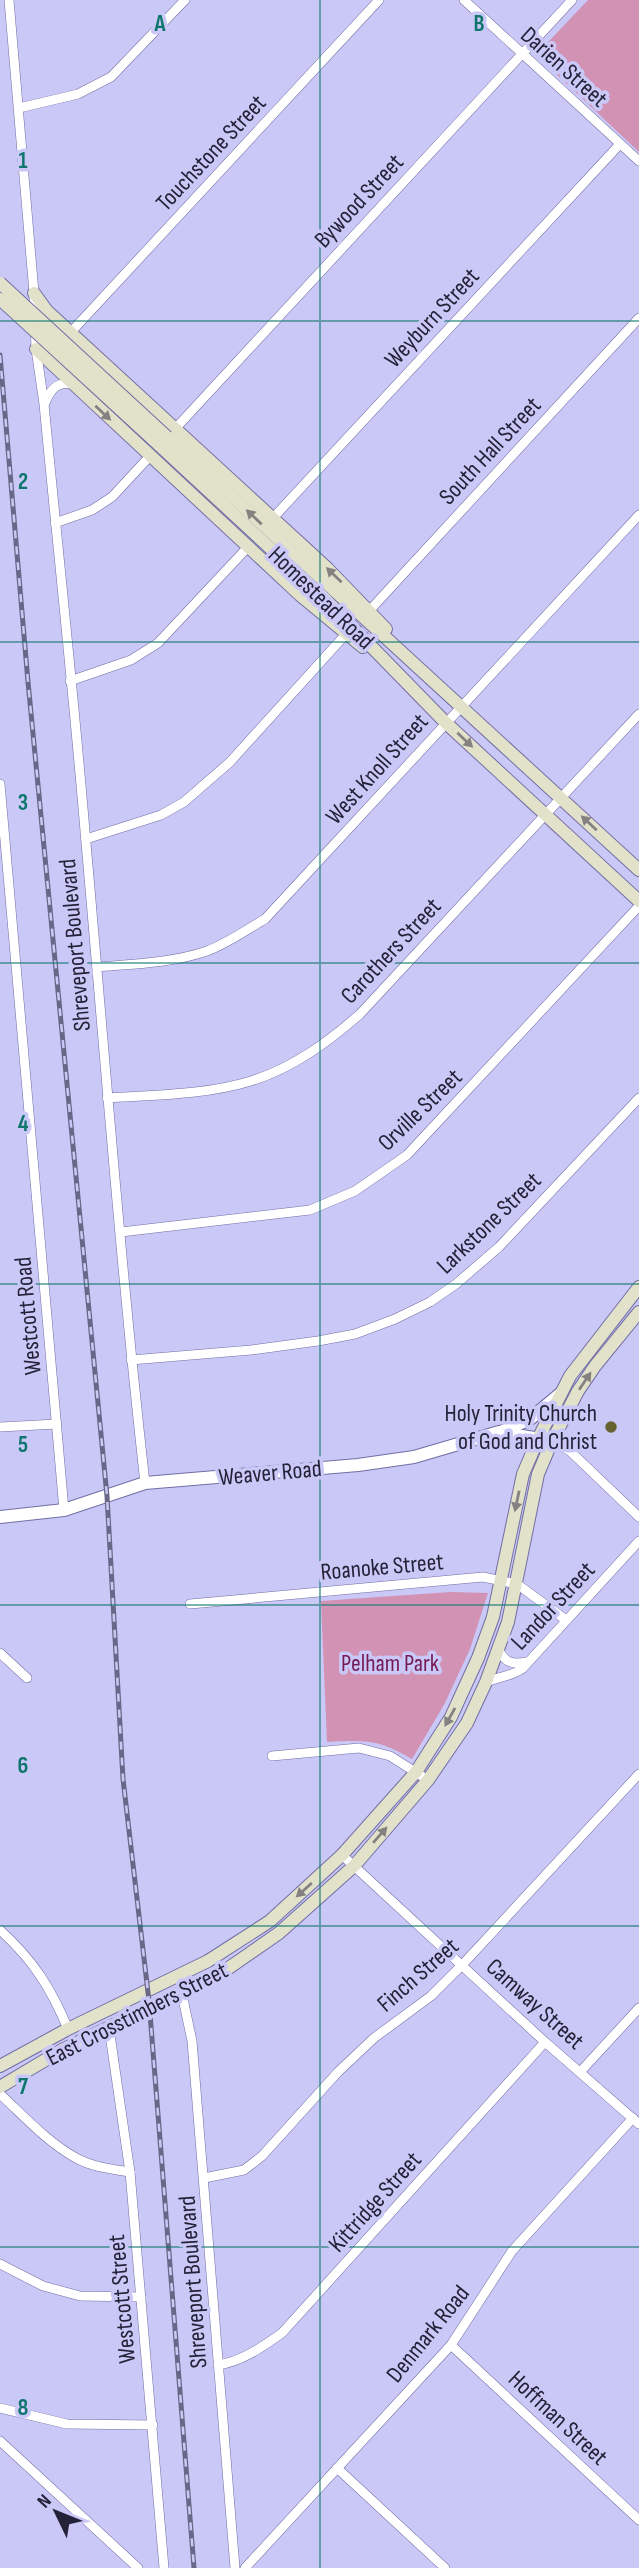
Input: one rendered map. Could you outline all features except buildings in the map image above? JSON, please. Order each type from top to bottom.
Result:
[{"type":"main road","name":"Homestead Road","points":[[0,283],[639,870]]},
{"type":"main road","points":[[34,293],[41,312],[71,332],[166,437],[273,518],[370,610],[414,661]]},
{"type":"main road","name":"Homestead Road","points":[[0,299],[166,437],[446,723],[639,903]]},
{"type":"main road","points":[[36,349],[248,547],[346,634],[400,674]]},
{"type":"main road","points":[[546,1439],[560,1394],[582,1357],[639,1287]]},
{"type":"main road","points":[[546,1439],[589,1374],[639,1312]]},
{"type":"main road","name":"East Crosstimbers Street","points":[[0,2066],[219,1954],[270,1921],[342,1856],[416,1772],[451,1717],[478,1658],[493,1617],[523,1474],[546,1439]]},
{"type":"main road","name":"East Crosstimbers Street","points":[[0,2087],[62,2050],[220,1974],[279,1933],[354,1866],[428,1780],[467,1723],[486,1682],[508,1622],[546,1439]]},
{"type":"street","points":[[9,0],[34,293]]},
{"type":"street","points":[[19,108],[78,94],[111,77],[185,0]]},
{"type":"street","name":"Touchstone Street","points":[[71,332],[379,0]]},
{"type":"street","name":"Darien Street","points":[[464,0],[639,161]]},
{"type":"street","name":"Bywood Street","points":[[166,437],[572,0]]},
{"type":"street","name":"Weyburn Street","points":[[273,518],[620,144]]},
{"type":"street","name":"Shreveport Boulevard","points":[[41,312],[36,349],[44,404],[86,839],[131,1360],[145,1483]]},
{"type":"street","name":"South Hall Street","points":[[370,610],[639,318]]},
{"type":"street","points":[[44,404],[51,390],[62,384],[72,384]]},
{"type":"street","points":[[55,523],[92,510],[112,497],[150,456]]},
{"type":"street","name":"West Knoll Street","points":[[97,967],[157,962],[205,951],[231,940],[265,919],[639,515]]},
{"type":"street","points":[[70,681],[131,660],[158,643],[248,547]]},
{"type":"street","points":[[86,839],[161,814],[184,802],[230,762],[346,634]]},
{"type":"street","name":"Carothers Street","points":[[107,1098],[189,1093],[252,1081],[301,1059],[336,1035],[360,1014],[639,714]]},
{"type":"street","name":"Westcott Road","points":[[0,784],[64,1510]]},
{"type":"street","name":"Orville Street","points":[[121,1232],[310,1210],[355,1191],[407,1155],[639,903]]},
{"type":"street","name":"Larkstone Street","points":[[131,1360],[251,1350],[355,1334],[395,1320],[430,1302],[456,1284],[499,1247],[639,1098]]},
{"type":"street","points":[[499,1432],[530,1419],[560,1394]]},
{"type":"street","points":[[0,1427],[57,1424]]},
{"type":"street","name":"Weaver Road","points":[[0,1517],[64,1510],[145,1483],[369,1464],[414,1457],[499,1432],[546,1439]]},
{"type":"street","points":[[546,1439],[570,1451],[639,1517]]},
{"type":"street","name":"Landor Street","points":[[486,1682],[515,1674],[639,1542]]},
{"type":"street","name":"Roanoke Street","points":[[190,1604],[483,1577],[517,1584],[566,1620]]},
{"type":"street","points":[[498,1649],[508,1662],[526,1662]]},
{"type":"street","points":[[0,1653],[27,1678]]},
{"type":"street","points":[[272,1756],[359,1748],[390,1756],[428,1780]]},
{"type":"street","name":"Finch Street","points":[[204,2178],[244,2170],[262,2156],[365,2046],[430,1996],[463,1964],[639,1774]]},
{"type":"street","name":"Camway Street","points":[[342,1856],[463,1964],[545,2042],[636,2121]]},
{"type":"street","points":[[0,1930],[39,1971],[68,2029]]},
{"type":"street","name":"Shreveport Boulevard","points":[[181,1994],[190,2026],[235,2568]]},
{"type":"street","points":[[581,2071],[639,2008]]},
{"type":"street","name":"Westcott Street","points":[[109,2028],[130,2172],[164,2568]]},
{"type":"street","name":"Kittridge Street","points":[[218,2365],[242,2358],[282,2333],[545,2042]]},
{"type":"street","points":[[0,2094],[51,2141],[78,2159],[101,2167],[130,2172]]},
{"type":"street","name":"Denmark Road","points":[[244,2568],[451,2345],[512,2251],[636,2121]]},
{"type":"street","points":[[0,2264],[43,2286],[80,2296],[141,2297]]},
{"type":"street","name":"Hoffman Street","points":[[451,2345],[639,2521]]},
{"type":"street","points":[[0,2408],[67,2424],[153,2425]]},
{"type":"street","points":[[0,2441],[138,2568]]},
{"type":"street","points":[[337,2468],[445,2568]]},
{"type":"green space","points":[[588,0],[639,0],[639,152],[536,55]]},
{"type":"green space","name":"Pelham Park","points":[[451,1592],[488,1593],[470,1649],[445,1703],[412,1759],[371,1742],[327,1742],[321,1601]]},
{"type":"railway","points":[[0,355],[28,682],[107,1496],[123,1779],[149,2001],[194,2568]]},
{"type":"place","name":"Holy Trinity Church of God and Christ","points":[[611,1427]]}]
